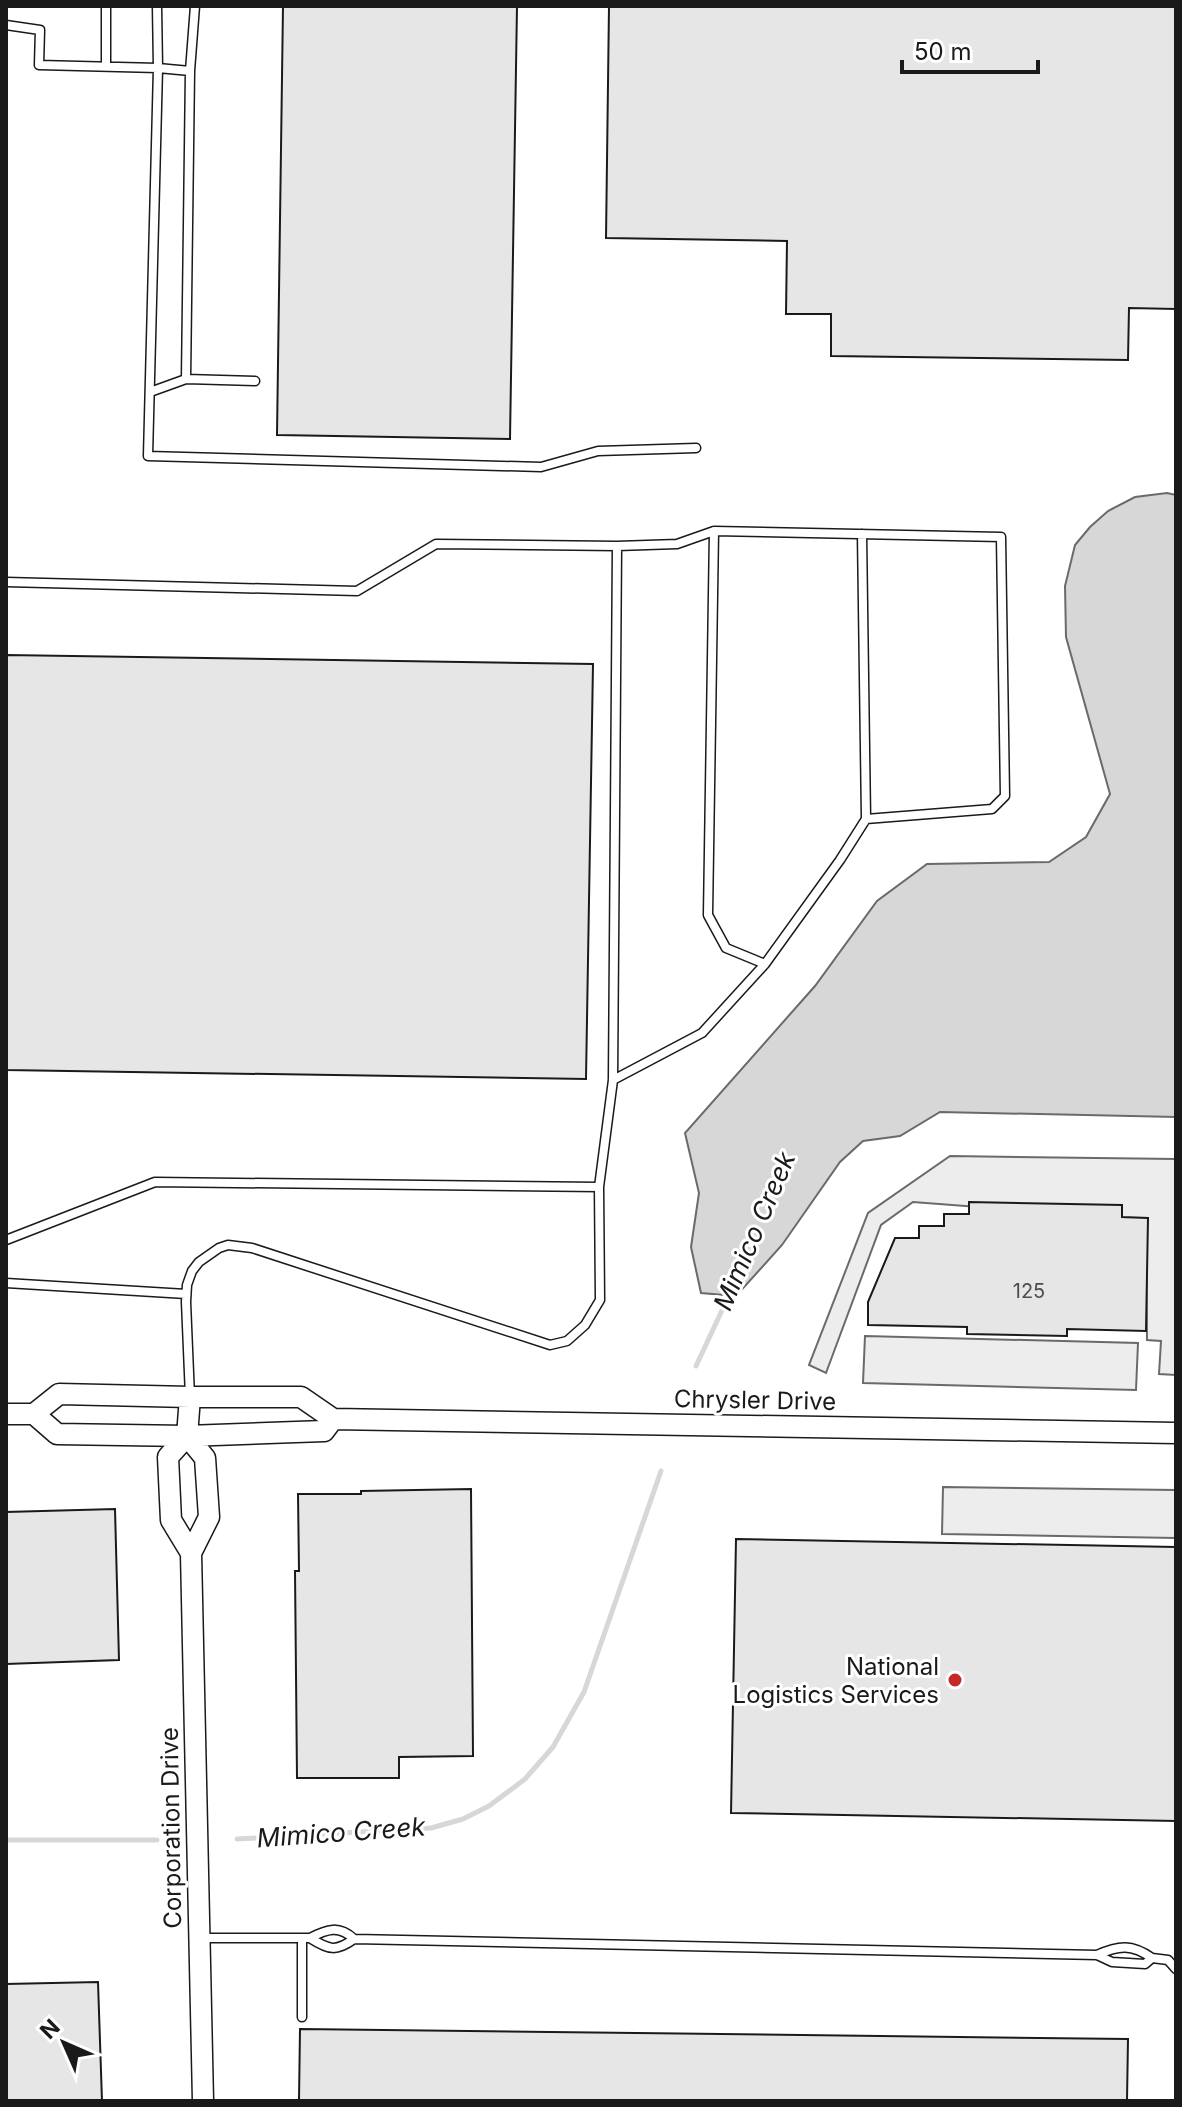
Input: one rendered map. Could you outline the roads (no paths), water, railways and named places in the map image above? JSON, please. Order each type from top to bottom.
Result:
[{"type":"street","points":[[6,1414],[34,1414],[59,1394],[301,1397],[333,1419]]},
{"type":"street","name":"Corporation Drive","points":[[190,1397],[187,1436],[168,1457],[171,1520],[191,1553]]},
{"type":"street","name":"Chrysler Drive","points":[[34,1414],[57,1434],[187,1436],[324,1431],[333,1419],[1176,1433]]},
{"type":"street","name":"Corporation Drive","points":[[187,1436],[205,1458],[209,1517],[191,1553],[203,2101]]},
{"type":"lane","points":[[106,6],[106,66]]},
{"type":"lane","points":[[157,6],[148,456],[541,467],[598,451],[696,448]]},
{"type":"lane","points":[[186,379],[190,71],[195,6]]},
{"type":"lane","points":[[6,25],[40,30],[39,65],[190,71]]},
{"type":"lane","points":[[150,392],[186,379],[255,381]]},
{"type":"lane","points":[[714,531],[708,915],[726,948],[765,964]]},
{"type":"lane","points":[[6,582],[357,591],[436,544],[677,544],[714,531],[1001,537],[1005,796],[992,809],[866,819]]},
{"type":"lane","points":[[613,1080],[702,1033],[765,964],[866,819],[862,534]]},
{"type":"lane","points":[[190,1397],[187,1285],[199,1262],[228,1245],[239,1245],[550,1345],[567,1341],[585,1325],[600,1300],[599,1187],[613,1080],[617,546]]},
{"type":"lane","points":[[6,1240],[155,1182],[599,1187]]},
{"type":"lane","points":[[6,1283],[186,1294]]},
{"type":"lane","points":[[200,1938],[306,1938],[325,1931],[343,1930],[354,1939],[1097,1955],[1112,1962],[1145,1964],[1152,1958]]},
{"type":"lane","points":[[306,1938],[324,1947],[343,1948],[354,1939]]},
{"type":"lane","points":[[302,2017],[306,1938]]},
{"type":"lane","points":[[1097,1955],[1115,1947],[1139,1949],[1152,1958],[1168,1960],[1176,1969]]},
{"type":"water","points":[[1167,493],[1176,495],[1176,1117],[940,1112],[900,1136],[863,1141],[840,1162],[782,1245],[736,1296],[701,1293],[691,1247],[699,1193],[685,1133],[815,986],[877,901],[927,864],[1049,862],[1086,837],[1110,794],[1066,637],[1065,586],[1075,545],[1090,527],[1108,511],[1135,497]]},
{"type":"waterway","name":"Mimico Creek","points":[[696,1366],[731,1291]]},
{"type":"waterway","name":"Mimico Creek","points":[[237,1839],[431,1828],[463,1819],[489,1806],[525,1779],[553,1747],[584,1692],[661,1471]]},
{"type":"waterway","name":"Mimico Creek","points":[[6,1840],[157,1840]]},
{"type":"place","name":"National Logistics Services","points":[[955,1680]]}]
